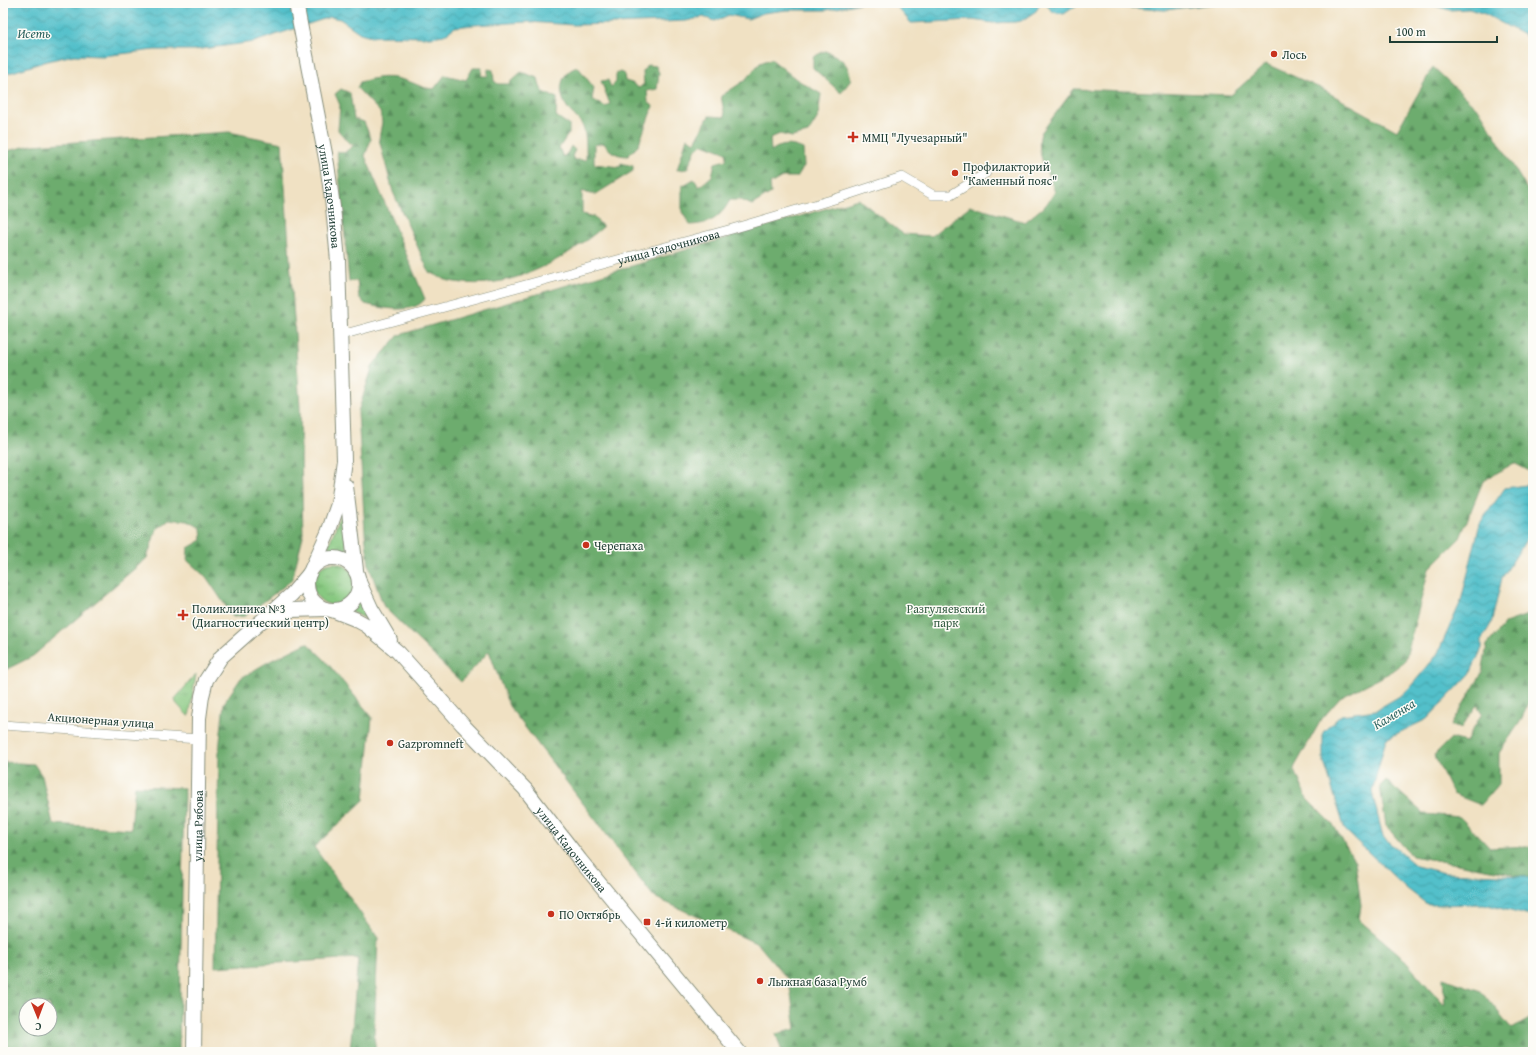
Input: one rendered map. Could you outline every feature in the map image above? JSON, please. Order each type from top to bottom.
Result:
[{"type":"main road","name":"улица Кадочникова","points":[[260,624],[298,588],[311,571],[328,533],[338,504],[344,460],[338,261],[332,193],[296,3]]},
{"type":"main road","points":[[260,624],[291,610],[329,610],[344,608],[354,600],[359,588],[349,520],[344,460]]},
{"type":"main road","points":[[334,558],[346,561],[357,576],[381,625],[398,652],[366,625],[355,619],[320,607],[311,598],[307,586],[311,571],[322,560],[334,558]]},
{"type":"main road","name":"улица Рябова","points":[[194,1052],[198,739],[202,696],[210,673],[221,657],[260,624]]},
{"type":"main road","name":"улица Кадочникова","points":[[398,652],[463,725],[525,789],[580,860],[739,1052]]},
{"type":"street","name":"улица Кадочникова","points":[[341,335],[732,230],[902,177],[933,195],[951,195],[986,173]]},
{"type":"street","name":"Акционерная улица","points":[[3,725],[198,739]]},
{"type":"green space","points":[[825,51],[843,61],[850,74],[851,80],[841,93],[813,68],[813,57]]},
{"type":"green space","points":[[771,59],[796,79],[821,94],[818,117],[808,133],[792,137],[780,134],[770,138],[771,151],[775,148],[787,145],[803,149],[804,166],[797,177],[782,177],[770,184],[771,193],[752,205],[741,200],[730,200],[714,219],[704,223],[690,225],[682,212],[682,186],[694,179],[699,187],[712,176],[715,163],[726,160],[727,153],[703,144],[696,149],[687,169],[677,170],[687,138],[695,142],[709,116],[725,117],[721,96],[744,81],[760,63]]},
{"type":"green space","name":"Разгуляевский парк","points":[[1266,64],[1320,88],[1397,131],[1433,67],[1481,112],[1528,191],[1533,195],[1533,473],[1514,463],[1483,481],[1460,538],[1429,569],[1405,661],[1389,673],[1340,698],[1321,720],[1294,768],[1307,799],[1334,826],[1355,862],[1361,905],[1359,920],[1399,954],[1445,1006],[1443,978],[1481,991],[1512,1029],[1533,1017],[1533,1052],[782,1052],[776,1034],[796,1029],[789,981],[758,944],[654,897],[509,706],[489,651],[461,682],[384,607],[369,566],[365,533],[358,412],[373,365],[399,335],[858,199],[903,234],[931,236],[970,206],[1025,222],[1046,205],[1055,192],[1041,155],[1041,133],[1074,89],[1231,95]]},
{"type":"green space","points":[[647,65],[656,66],[659,73],[657,89],[647,91],[648,102],[653,106],[638,146],[628,156],[614,153],[608,149],[604,143],[594,145],[594,164],[620,167],[621,163],[633,166],[633,171],[596,194],[590,194],[582,191],[582,214],[594,217],[603,227],[571,251],[553,262],[535,271],[515,278],[476,284],[452,281],[429,272],[393,192],[379,139],[382,122],[380,112],[357,88],[360,82],[389,77],[434,89],[445,75],[466,80],[473,68],[482,68],[481,76],[488,76],[488,69],[493,70],[494,81],[498,84],[508,84],[521,72],[538,78],[541,89],[549,95],[557,98],[556,116],[569,125],[569,133],[559,148],[563,157],[571,146],[575,150],[572,156],[574,160],[586,160],[586,141],[583,127],[568,109],[562,95],[562,83],[567,73],[578,67],[594,88],[592,99],[606,107],[610,104],[601,81],[608,80],[611,87],[616,82],[616,74],[620,72],[624,74],[625,81],[632,83],[639,88],[644,84],[643,72]]},
{"type":"green space","points":[[341,89],[350,93],[354,119],[364,122],[371,139],[365,156],[425,299],[420,304],[413,307],[397,309],[365,304],[359,297],[357,281],[349,281],[337,151],[344,153],[354,145],[348,142],[338,130],[340,105],[335,94]]},
{"type":"green space","points":[[229,132],[282,143],[300,407],[303,536],[292,580],[245,616],[233,617],[207,578],[187,560],[188,548],[202,540],[201,528],[188,521],[169,519],[156,530],[147,558],[33,656],[3,671],[3,152],[32,145]]},
{"type":"green space","points":[[342,511],[348,556],[338,552],[326,552]]},
{"type":"green space","points":[[334,563],[349,569],[355,584],[349,599],[334,605],[319,599],[313,584],[319,569]]},
{"type":"green space","points":[[361,601],[372,622],[351,611]]},
{"type":"green space","points":[[1533,613],[1533,694],[1520,722],[1499,753],[1499,784],[1481,805],[1453,794],[1434,755],[1451,738],[1466,742],[1482,713],[1477,705],[1460,729],[1451,725],[1482,673],[1487,645],[1505,623]]},
{"type":"green space","points":[[307,643],[324,659],[372,717],[364,800],[314,847],[378,938],[374,1036],[376,1052],[350,1052],[358,958],[215,967],[219,751],[224,703],[241,678],[268,662]]},
{"type":"green space","points":[[196,674],[189,717],[176,703],[175,699]]},
{"type":"green space","points":[[3,762],[34,764],[42,776],[53,824],[131,829],[135,786],[184,788],[179,1052],[3,1052]]},
{"type":"green space","points":[[1386,780],[1424,814],[1460,817],[1490,848],[1533,847],[1533,880],[1524,876],[1412,856],[1386,826],[1380,786]]},
{"type":"water","name":"Исеть","points":[[3,3],[861,3],[827,10],[786,10],[763,13],[748,19],[729,15],[715,21],[703,17],[686,21],[612,24],[574,25],[528,22],[473,25],[455,27],[444,35],[431,37],[371,36],[360,33],[340,19],[330,17],[254,42],[194,50],[154,50],[103,56],[74,55],[47,61],[3,75]]},
{"type":"water","points":[[877,3],[1041,3],[1036,11],[1021,21],[1016,22],[993,23],[972,20],[911,23],[896,6]]},
{"type":"water","points":[[1046,3],[1080,3],[1064,14],[1052,12]]},
{"type":"water","points":[[1080,3],[1221,3],[1165,10],[1097,6]]},
{"type":"water","points":[[1425,3],[1533,3],[1533,40],[1485,14],[1469,9],[1449,10]]},
{"type":"water","name":"Каменка","points":[[1533,484],[1533,529],[1502,578],[1491,624],[1482,639],[1482,648],[1470,674],[1427,719],[1386,739],[1372,792],[1383,837],[1416,866],[1445,873],[1524,876],[1533,880],[1533,917],[1484,904],[1428,905],[1406,888],[1345,830],[1323,759],[1323,732],[1341,715],[1376,710],[1405,693],[1437,655],[1461,601],[1480,523],[1505,488]]},
{"type":"place","name":"Лось","points":[[1274,54]]},
{"type":"place","name":"ММЦ \"Лучезарный\"","points":[[853,137]]},
{"type":"place","name":"Профилакторий \"Каменный пояс\"","points":[[955,173]]},
{"type":"place","name":"Черепаха","points":[[586,545]]},
{"type":"place","name":"Поликлиника №3 (Диагностический центр)","points":[[183,615]]},
{"type":"place","name":"Gazpromneft","points":[[390,743]]},
{"type":"place","name":"ПО Октябрь","points":[[551,914]]},
{"type":"place","name":"4-й километр","points":[[647,922]]},
{"type":"place","name":"Лыжная база Румб","points":[[760,981]]}]
